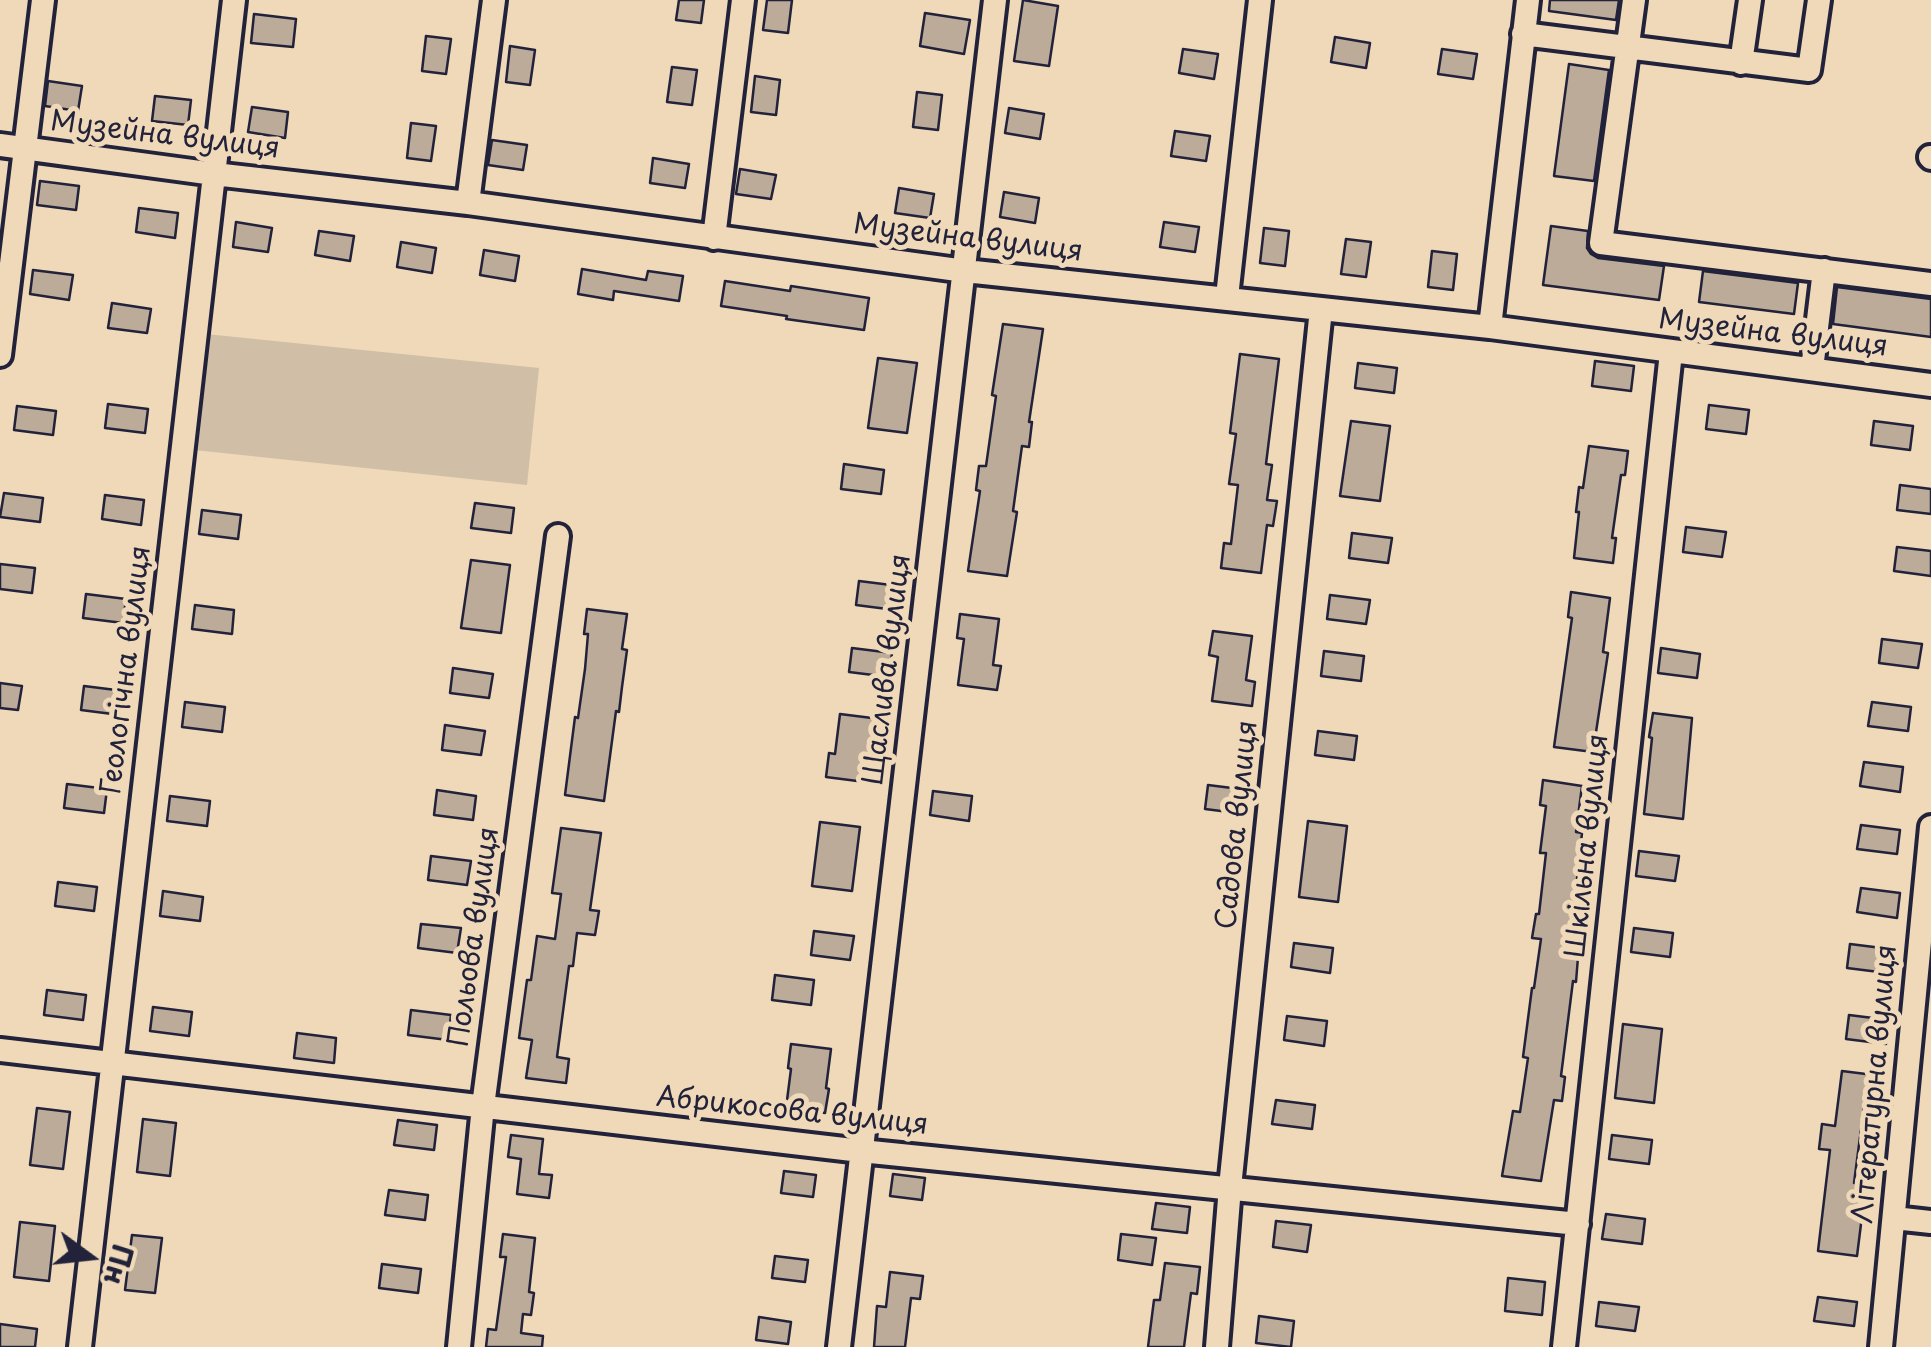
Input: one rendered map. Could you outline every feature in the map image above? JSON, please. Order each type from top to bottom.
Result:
[{"type":"street","points":[[0,356],[43,0]]},
{"type":"street","name":"Геологічна вулиця","points":[[80,1347],[234,0]]},
{"type":"street","points":[[468,203],[494,0]]},
{"type":"street","points":[[714,238],[743,0]]},
{"type":"street","name":"Щаслива вулиця","points":[[839,1347],[994,0]]},
{"type":"street","points":[[1227,297],[1260,0]]},
{"type":"street","points":[[1490,327],[1528,0]]},
{"type":"street","points":[[1634,0],[1601,243],[1931,284]]},
{"type":"street","points":[[1741,62],[1750,0]]},
{"type":"street","points":[[1523,34],[1809,70],[1819,0]]},
{"type":"street","name":"Музейна вулиця","points":[[0,145],[468,203],[965,271],[1490,327],[1931,384]]},
{"type":"street","points":[[1812,370],[1824,270]]},
{"type":"street","name":"Садова вулиця","points":[[1218,1347],[1230,1187],[1321,308]]},
{"type":"street","name":"Шкільна вулиця","points":[[1564,1347],[1671,352]]},
{"type":"street","name":"Польова вулиця","points":[[459,1347],[483,1106],[558,536]]},
{"type":"street","name":"Літературна вулиця","points":[[1881,1347],[1931,827]]},
{"type":"street","name":"Абрикосова вулиця","points":[[0,1050],[861,1151],[1578,1224]]},
{"type":"street","points":[[1894,1218],[1931,1222]]},
{"type":"shaded area","points":[[206,334],[539,368],[527,485],[194,450]]},
{"type":"building","points":[[679,0],[704,0],[701,23],[676,20]]},
{"type":"building","points":[[767,0],[792,0],[788,33],[763,30]]},
{"type":"building","points":[[1023,0],[1058,6],[1049,66],[1014,61]]},
{"type":"building","points":[[1550,0],[1619,0],[1616,20],[1549,11]]},
{"type":"building","points":[[925,13],[970,20],[964,54],[920,46]]},
{"type":"building","points":[[254,14],[296,19],[293,47],[251,43]]},
{"type":"building","points":[[426,36],[451,39],[446,74],[422,71]]},
{"type":"building","points":[[1335,37],[1370,43],[1366,68],[1331,62]]},
{"type":"building","points":[[510,46],[535,50],[530,85],[506,82]]},
{"type":"building","points":[[1183,49],[1218,54],[1214,79],[1179,73]]},
{"type":"building","points":[[1442,49],[1477,54],[1473,79],[1438,74]]},
{"type":"building","points":[[1569,64],[1609,70],[1594,181],[1554,176]]},
{"type":"building","points":[[672,67],[697,70],[692,105],[667,102]]},
{"type":"building","points":[[755,76],[780,80],[776,115],[751,112]]},
{"type":"building","points":[[48,81],[82,86],[78,111],[45,106]]},
{"type":"building","points":[[917,92],[942,95],[938,130],[913,127]]},
{"type":"building","points":[[155,96],[191,100],[188,125],[152,121]]},
{"type":"building","points":[[252,107],[288,112],[285,138],[248,132]]},
{"type":"building","points":[[1009,108],[1044,114],[1040,139],[1005,133]]},
{"type":"building","points":[[411,123],[436,126],[431,161],[407,158]]},
{"type":"building","points":[[1175,131],[1210,136],[1206,161],[1171,156]]},
{"type":"building","points":[[492,140],[527,145],[523,170],[488,165]]},
{"type":"building","points":[[653,158],[689,164],[685,188],[650,183]]},
{"type":"building","points":[[740,169],[776,175],[771,199],[736,194]]},
{"type":"building","points":[[40,181],[79,186],[76,210],[37,205]]},
{"type":"building","points":[[899,188],[934,194],[930,218],[895,213]]},
{"type":"building","points":[[1004,192],[1039,198],[1035,223],[1000,217]]},
{"type":"building","points":[[139,208],[178,213],[175,238],[136,232]]},
{"type":"building","points":[[236,222],[272,228],[268,252],[233,247]]},
{"type":"building","points":[[1164,222],[1199,227],[1195,252],[1160,247]]},
{"type":"building","points":[[1551,226],[1588,231],[1587,248],[1598,258],[1664,266],[1659,300],[1543,285]]},
{"type":"building","points":[[1264,228],[1289,231],[1285,266],[1260,263]]},
{"type":"building","points":[[319,231],[354,236],[350,261],[315,255]]},
{"type":"building","points":[[1346,239],[1371,242],[1366,277],[1341,274]]},
{"type":"building","points":[[401,242],[436,248],[432,273],[397,267]]},
{"type":"building","points":[[484,250],[519,256],[515,281],[480,275]]},
{"type":"building","points":[[1432,251],[1457,254],[1453,290],[1428,287]]},
{"type":"building","points":[[582,269],[646,280],[648,271],[683,276],[679,301],[614,291],[613,300],[578,294]]},
{"type":"building","points":[[33,270],[73,275],[69,300],[30,294]]},
{"type":"building","points":[[1703,271],[1798,283],[1794,314],[1699,302]]},
{"type":"building","points":[[725,281],[869,298],[864,330],[721,306]]},
{"type":"building","points":[[1837,287],[1931,299],[1931,337],[1833,324]]},
{"type":"building","points":[[112,303],[151,309],[147,333],[108,328]]},
{"type":"building","points":[[1003,324],[1043,329],[1029,447],[1022,446],[1007,576],[968,571],[980,491],[976,490],[979,466],[986,466]]},
{"type":"building","points":[[1240,354],[1279,359],[1266,464],[1272,465],[1267,500],[1277,501],[1273,526],[1267,525],[1261,573],[1221,568],[1224,543],[1231,544],[1238,485],[1229,484],[1236,434],[1230,433]]},
{"type":"building","points":[[878,358],[917,363],[907,433],[868,428]]},
{"type":"building","points":[[1595,361],[1634,366],[1631,391],[1592,386]]},
{"type":"building","points":[[1358,363],[1397,368],[1394,393],[1355,388]]},
{"type":"building","points":[[108,404],[148,409],[145,433],[105,428]]},
{"type":"building","points":[[1709,405],[1749,410],[1746,434],[1706,429]]},
{"type":"building","points":[[17,406],[56,411],[53,435],[14,430]]},
{"type":"building","points":[[1351,421],[1390,426],[1380,501],[1340,496]]},
{"type":"building","points":[[1874,421],[1913,426],[1910,450],[1871,445]]},
{"type":"building","points":[[1589,446],[1628,451],[1612,538],[1616,538],[1613,563],[1574,558],[1579,487],[1583,488]]},
{"type":"building","points":[[844,464],[884,470],[881,494],[841,489]]},
{"type":"building","points":[[1900,485],[1931,489],[1931,514],[1897,510]]},
{"type":"building","points":[[4,493],[43,498],[40,522],[0,517]]},
{"type":"building","points":[[105,495],[144,500],[141,525],[102,519]]},
{"type":"building","points":[[475,503],[514,508],[511,533],[471,528]]},
{"type":"building","points":[[202,510],[241,515],[238,539],[199,534]]},
{"type":"building","points":[[1686,527],[1726,532],[1722,557],[1683,552]]},
{"type":"building","points":[[1352,533],[1392,538],[1388,563],[1349,558]]},
{"type":"building","points":[[1897,547],[1931,551],[1931,576],[1894,571]]},
{"type":"building","points":[[471,560],[510,565],[501,633],[461,628]]},
{"type":"building","points":[[0,564],[35,568],[32,593],[0,589]]},
{"type":"building","points":[[859,581],[899,586],[895,610],[856,605]]},
{"type":"building","points":[[1571,592],[1610,598],[1603,652],[1608,653],[1593,752],[1554,747],[1572,618],[1568,617]]},
{"type":"building","points":[[86,594],[126,599],[123,623],[83,618]]},
{"type":"building","points":[[1330,595],[1370,600],[1366,624],[1327,619]]},
{"type":"building","points":[[195,605],[234,610],[232,634],[192,629]]},
{"type":"building","points":[[587,609],[627,614],[622,649],[627,650],[604,801],[565,795],[585,669]]},
{"type":"building","points":[[960,614],[999,619],[993,665],[1001,666],[997,690],[958,685],[964,639],[957,638]]},
{"type":"building","points":[[1213,631],[1252,636],[1246,680],[1255,682],[1252,706],[1212,701],[1218,657],[1209,655]]},
{"type":"building","points":[[1882,639],[1922,644],[1918,668],[1879,663]]},
{"type":"building","points":[[852,648],[892,653],[889,677],[849,672]]},
{"type":"building","points":[[1661,648],[1700,654],[1697,678],[1658,673]]},
{"type":"building","points":[[1324,651],[1364,656],[1361,681],[1321,676]]},
{"type":"building","points":[[453,668],[493,674],[489,698],[450,693]]},
{"type":"building","points":[[0,683],[22,686],[18,710],[0,708]]},
{"type":"building","points":[[84,686],[124,691],[120,715],[81,710]]},
{"type":"building","points":[[185,702],[225,707],[222,732],[182,727]]},
{"type":"building","points":[[1872,702],[1911,707],[1908,731],[1868,726]]},
{"type":"building","points":[[1653,713],[1692,718],[1683,819],[1644,814]]},
{"type":"building","points":[[840,714],[880,719],[877,744],[870,743],[865,782],[826,777],[829,753],[835,754]]},
{"type":"building","points":[[445,725],[485,731],[481,755],[442,750]]},
{"type":"building","points":[[1318,731],[1357,736],[1354,760],[1315,755]]},
{"type":"building","points":[[1864,762],[1903,767],[1900,792],[1860,786]]},
{"type":"building","points":[[1543,780],[1582,786],[1576,832],[1582,833],[1577,879],[1583,880],[1570,956],[1578,957],[1561,1076],[1565,1077],[1562,1101],[1554,1100],[1541,1181],[1502,1176],[1513,1111],[1520,1112],[1528,1058],[1523,1057],[1541,939],[1532,938],[1539,914],[1546,853],[1540,853],[1546,806],[1540,805]]},
{"type":"building","points":[[67,784],[107,789],[104,813],[64,808]]},
{"type":"building","points":[[1208,785],[1248,790],[1245,814],[1205,809]]},
{"type":"building","points":[[437,790],[476,796],[473,820],[434,815]]},
{"type":"building","points":[[933,791],[972,796],[969,821],[930,815]]},
{"type":"building","points":[[170,796],[210,801],[207,826],[167,821]]},
{"type":"building","points":[[1308,821],[1347,826],[1338,902],[1299,897]]},
{"type":"building","points":[[820,822],[860,827],[852,891],[812,886]]},
{"type":"building","points":[[1861,825],[1900,830],[1897,854],[1857,849]]},
{"type":"building","points":[[561,828],[601,833],[590,910],[599,911],[595,935],[577,933],[573,966],[569,966],[557,1057],[569,1059],[566,1083],[526,1078],[532,1040],[519,1038],[537,936],[555,939],[561,894],[552,893]]},
{"type":"building","points":[[1639,851],[1679,856],[1675,881],[1636,876]]},
{"type":"building","points":[[431,856],[471,861],[467,885],[428,880]]},
{"type":"building","points":[[58,882],[97,887],[94,911],[55,906]]},
{"type":"building","points":[[1861,888],[1900,893],[1897,918],[1857,912]]},
{"type":"building","points":[[163,891],[203,897],[200,921],[160,916]]},
{"type":"building","points":[[421,924],[461,928],[457,953],[418,948]]},
{"type":"building","points":[[1634,928],[1673,933],[1670,957],[1631,952]]},
{"type":"building","points":[[814,931],[854,936],[850,960],[811,955]]},
{"type":"building","points":[[1294,943],[1333,948],[1330,973],[1291,967]]},
{"type":"building","points":[[1850,944],[1890,949],[1887,973],[1847,968]]},
{"type":"building","points":[[775,975],[814,980],[811,1005],[772,1000]]},
{"type":"building","points":[[47,990],[86,995],[83,1020],[44,1015]]},
{"type":"building","points":[[153,1007],[192,1012],[189,1036],[150,1031]]},
{"type":"building","points":[[411,1010],[451,1015],[448,1040],[408,1035]]},
{"type":"building","points":[[1849,1015],[1889,1020],[1886,1044],[1846,1039]]},
{"type":"building","points":[[1287,1016],[1327,1021],[1324,1046],[1284,1040]]},
{"type":"building","points":[[1623,1024],[1662,1029],[1654,1103],[1615,1098]]},
{"type":"building","points":[[297,1033],[336,1038],[334,1063],[294,1058]]},
{"type":"building","points":[[791,1044],[831,1049],[825,1113],[786,1108]]},
{"type":"building","points":[[1842,1071],[1882,1076],[1878,1101],[1865,1099],[1854,1183],[1866,1184],[1857,1256],[1818,1251],[1830,1150],[1819,1149],[1822,1124],[1835,1126]]},
{"type":"building","points":[[1276,1100],[1315,1105],[1312,1129],[1272,1124]]},
{"type":"building","points":[[37,1108],[70,1112],[63,1169],[30,1165]]},
{"type":"building","points":[[143,1119],[176,1123],[170,1176],[137,1172]]},
{"type":"building","points":[[398,1120],[437,1125],[434,1150],[394,1145]]},
{"type":"building","points":[[511,1135],[543,1139],[539,1174],[552,1175],[549,1198],[517,1194],[521,1159],[508,1157]]},
{"type":"building","points":[[1612,1135],[1652,1140],[1649,1164],[1609,1159]]},
{"type":"building","points":[[784,1171],[816,1175],[813,1197],[781,1193]]},
{"type":"building","points":[[893,1174],[925,1178],[922,1200],[890,1196]]},
{"type":"building","points":[[389,1190],[428,1195],[425,1220],[385,1215]]},
{"type":"building","points":[[1156,1203],[1190,1207],[1187,1233],[1152,1229]]},
{"type":"building","points":[[1606,1214],[1645,1219],[1642,1244],[1602,1239]]},
{"type":"building","points":[[1276,1221],[1311,1225],[1307,1252],[1273,1247]]},
{"type":"building","points":[[20,1222],[55,1226],[49,1281],[14,1277]]},
{"type":"building","points":[[503,1234],[535,1238],[529,1292],[534,1293],[531,1315],[523,1314],[521,1333],[543,1336],[542,1347],[486,1347],[488,1329],[496,1330],[506,1257],[500,1257]]},
{"type":"building","points":[[1121,1234],[1156,1238],[1152,1265],[1118,1260]]},
{"type":"building","points":[[132,1235],[162,1238],[155,1293],[125,1290]]},
{"type":"building","points":[[775,1256],[808,1260],[805,1282],[772,1278]]},
{"type":"building","points":[[1165,1263],[1200,1267],[1197,1294],[1191,1293],[1184,1347],[1148,1347],[1154,1300],[1160,1300]]},
{"type":"building","points":[[382,1264],[421,1269],[418,1293],[379,1288]]},
{"type":"building","points":[[890,1272],[923,1276],[920,1299],[911,1298],[905,1347],[874,1347],[877,1306],[886,1307]]},
{"type":"building","points":[[1508,1278],[1545,1282],[1542,1315],[1505,1311]]},
{"type":"building","points":[[1818,1297],[1857,1302],[1854,1326],[1814,1321]]},
{"type":"building","points":[[1599,1302],[1639,1307],[1635,1331],[1596,1326]]},
{"type":"building","points":[[1259,1316],[1294,1321],[1291,1347],[1256,1343]]},
{"type":"building","points":[[759,1317],[791,1322],[788,1344],[756,1340]]},
{"type":"building","points":[[0,1324],[37,1329],[35,1347],[0,1347]]}]
